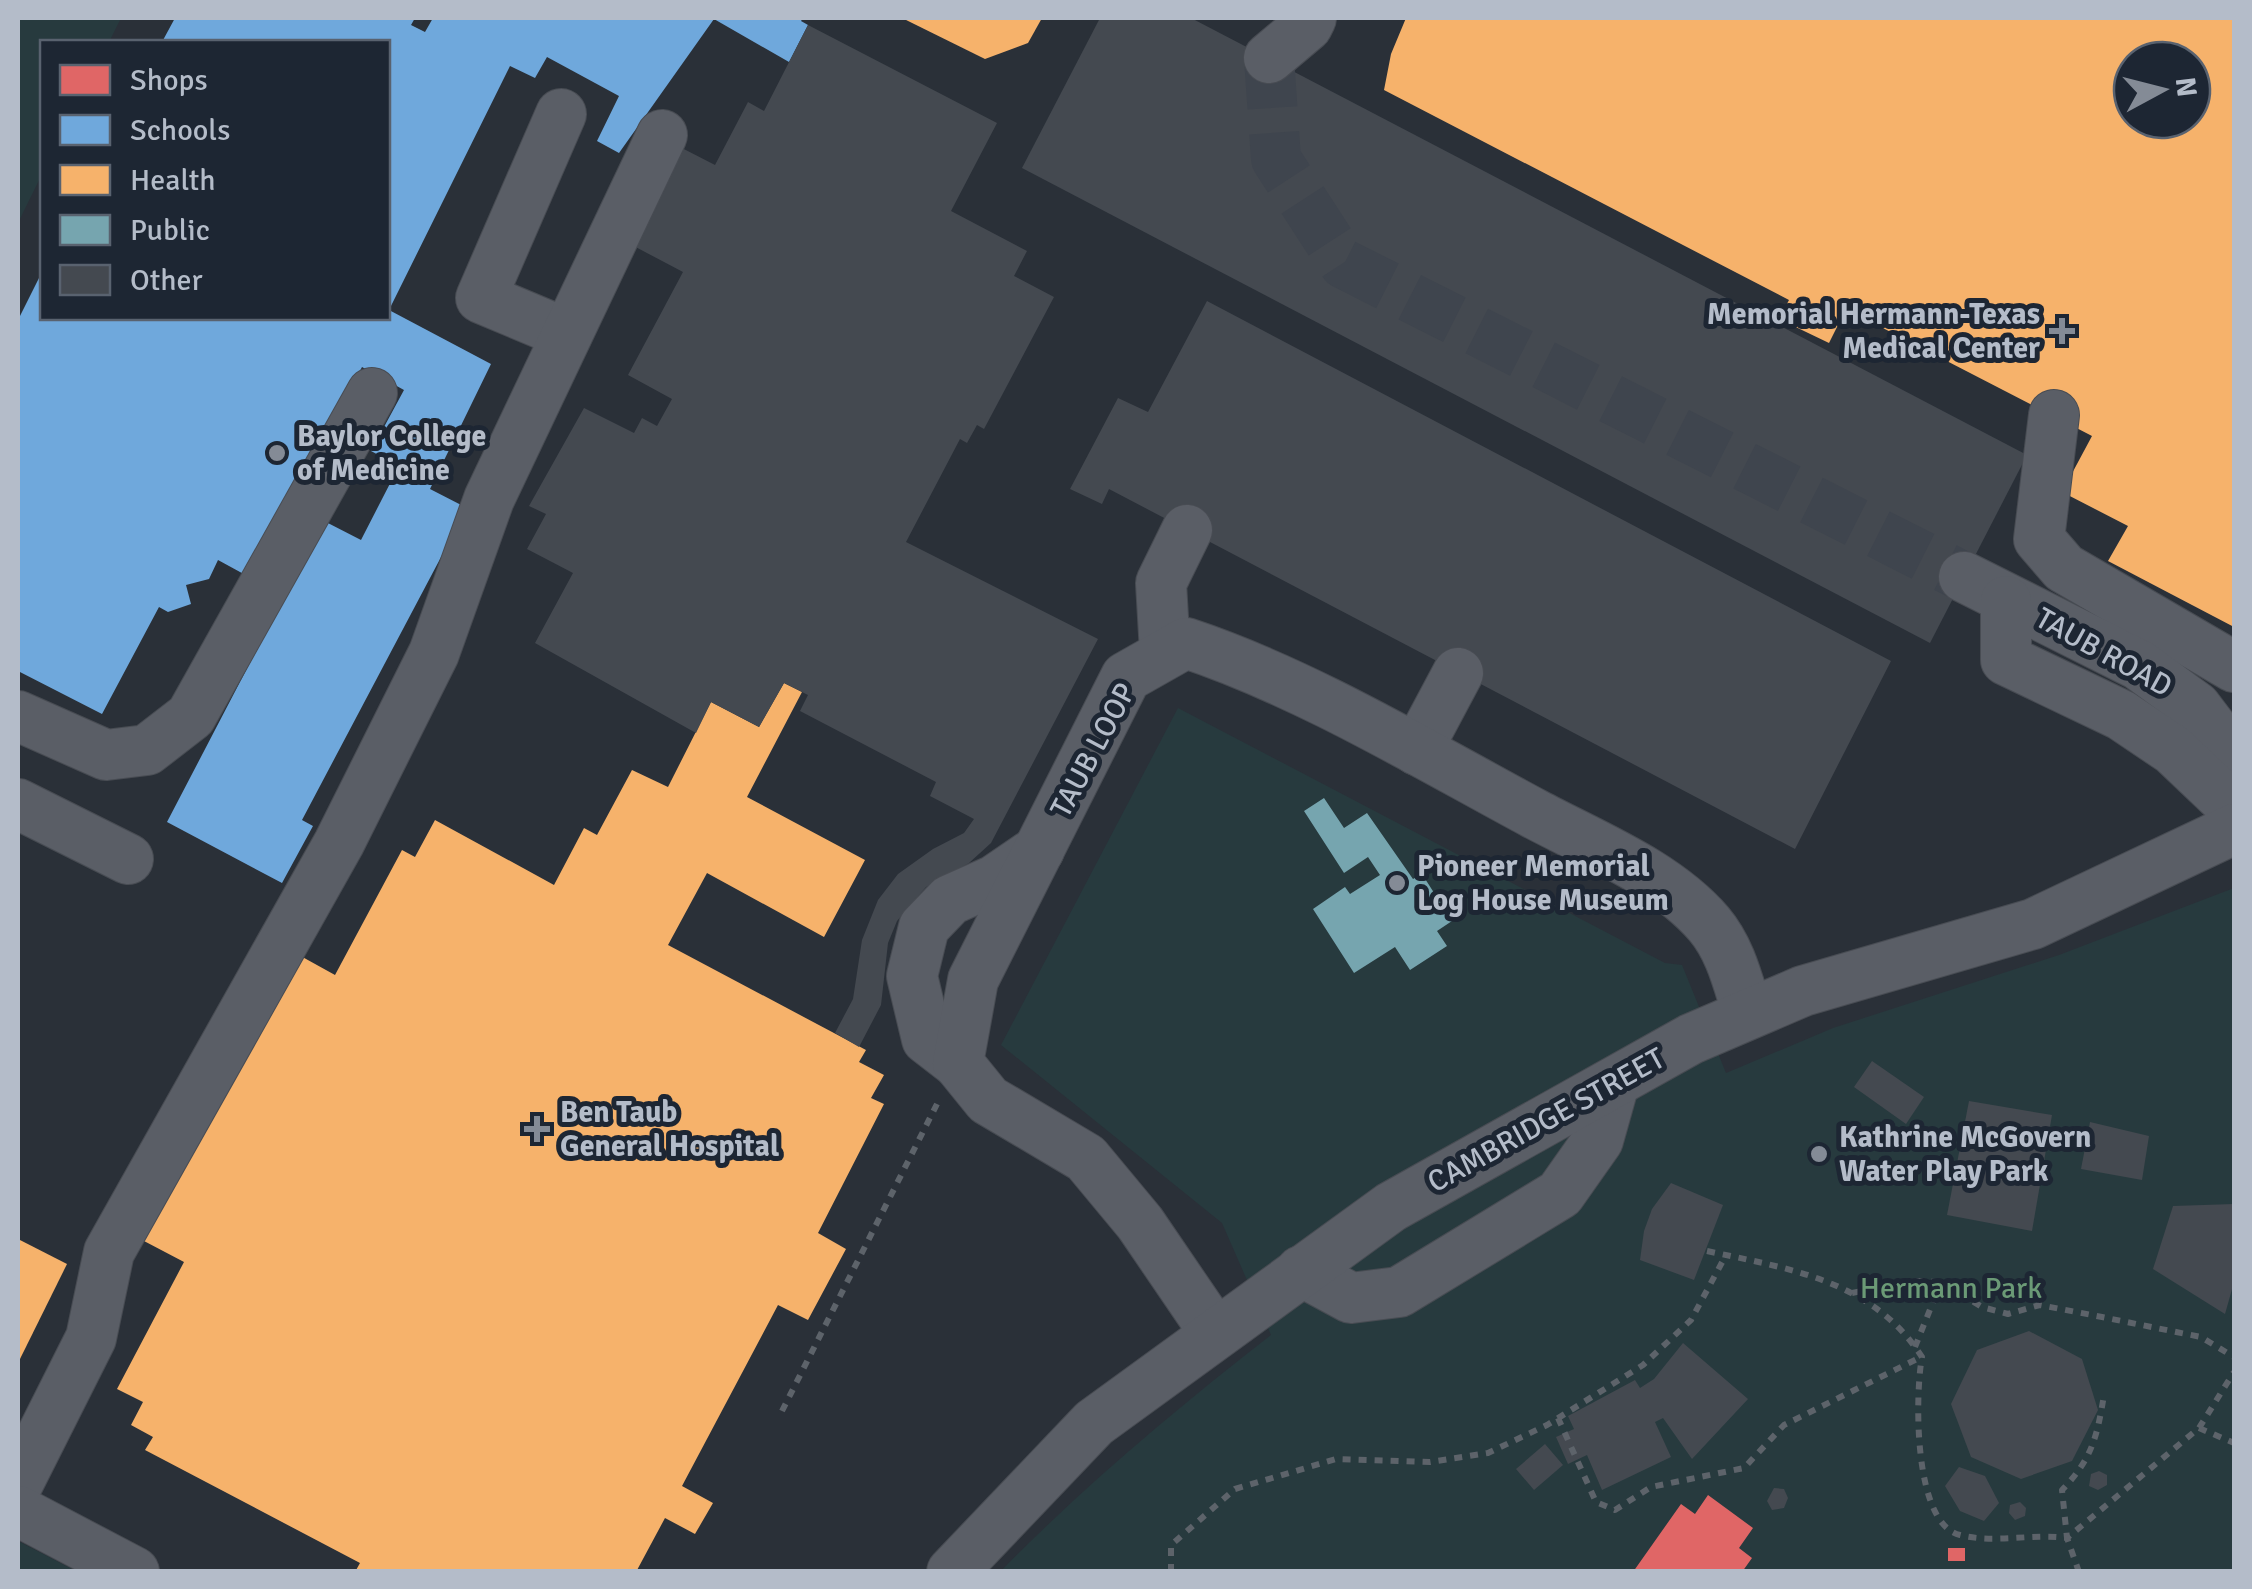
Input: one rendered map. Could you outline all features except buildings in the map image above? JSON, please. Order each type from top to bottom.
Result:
[{"type":"street","points":[[1270,18],[1269,58],[1312,18]]},
{"type":"street","points":[[561,114],[481,298],[567,334]]},
{"type":"street","points":[[18,1483],[91,1338],[109,1252],[339,843],[434,653],[489,499],[662,136]]},
{"type":"street","points":[[18,716],[106,755],[147,750],[192,716],[372,394]]},
{"type":"street","points":[[2054,416],[2039,539],[2064,568],[2234,667]]},
{"type":"street","points":[[1187,530],[1161,583],[1165,652],[1186,643],[1238,660],[1417,750],[1658,881],[1708,923],[1728,953],[1748,1014]]},
{"type":"street","name":"TAUB ROAD","points":[[2234,757],[2196,707],[2139,665],[1985,589],[2006,660],[2121,714],[2173,750],[2234,808]]},
{"type":"street","name":"TAUB LOOP","points":[[958,1063],[973,980],[1126,677],[1165,652]]},
{"type":"street","points":[[1417,750],[1458,673]]},
{"type":"street","points":[[18,804],[128,858]]},
{"type":"street","name":"CAMBRIDGE STREET","points":[[952,1572],[1094,1423],[1391,1207],[1692,1039],[1803,991],[2033,924],[2234,829]]},
{"type":"street","points":[[1043,847],[995,880],[950,900],[924,926],[912,976],[927,1040],[958,1063],[988,1100],[1086,1158],[1140,1223],[1215,1333]]},
{"type":"street","points":[[1301,1271],[1351,1298],[1398,1292],[1560,1194],[1598,1140],[1614,1083]]},
{"type":"street","points":[[18,1511],[134,1572]]},
{"type":"path","points":[[782,1411],[958,1063]]},
{"type":"path","points":[[1707,1250],[1795,1270],[1851,1293],[1882,1310],[1915,1347],[1922,1357],[1916,1392],[1926,1490],[1938,1520],[1954,1534],[1980,1538],[2067,1538],[2198,1428],[2234,1372]]},
{"type":"path","points":[[1171,1572],[1171,1545],[1235,1489],[1336,1458],[1430,1462],[1488,1453],[1558,1418],[1643,1365],[1691,1320],[1726,1255]]},
{"type":"path","points":[[1851,1293],[1912,1281],[1941,1282],[1982,1307],[2008,1314],[2040,1306],[2102,1317],[2201,1337],[2234,1356]]},
{"type":"path","points":[[1915,1347],[1941,1282]]},
{"type":"path","points":[[1558,1418],[1596,1502],[1614,1510],[1652,1487],[1744,1468],[1784,1425],[1922,1357]]},
{"type":"path","points":[[2079,1572],[2067,1538],[2062,1490],[2084,1468],[2098,1429],[2104,1395]]},
{"type":"path","points":[[2198,1428],[2234,1444]]},
{"type":"green space","points":[[18,18],[121,18],[110,40],[40,40],[40,178],[18,223]]},
{"type":"green space","name":"Hermann Park","points":[[1178,708],[1665,963],[1682,965],[1726,1073],[1833,1028],[2059,955],[2234,888],[2234,1571],[1000,1572],[1131,1449],[1271,1335],[1222,1223],[1001,1045]]},
{"type":"green space","points":[[18,1541],[76,1571],[18,1571]]},
{"type":"tunnel","points":[[1269,58],[1276,159],[1344,264],[1964,577]]},
{"type":"place","name":"Memorial Hermann-Texas Medical Center","points":[[2062,331]]},
{"type":"place","name":"Baylor College of Medicine","points":[[277,453]]},
{"type":"place","name":"Pioneer Memorial Log House Museum","points":[[1397,883]]},
{"type":"place","name":"Ben Taub General Hospital","points":[[537,1129]]},
{"type":"place","name":"Kathrine McGovern Water Play Park","points":[[1819,1154]]}]
